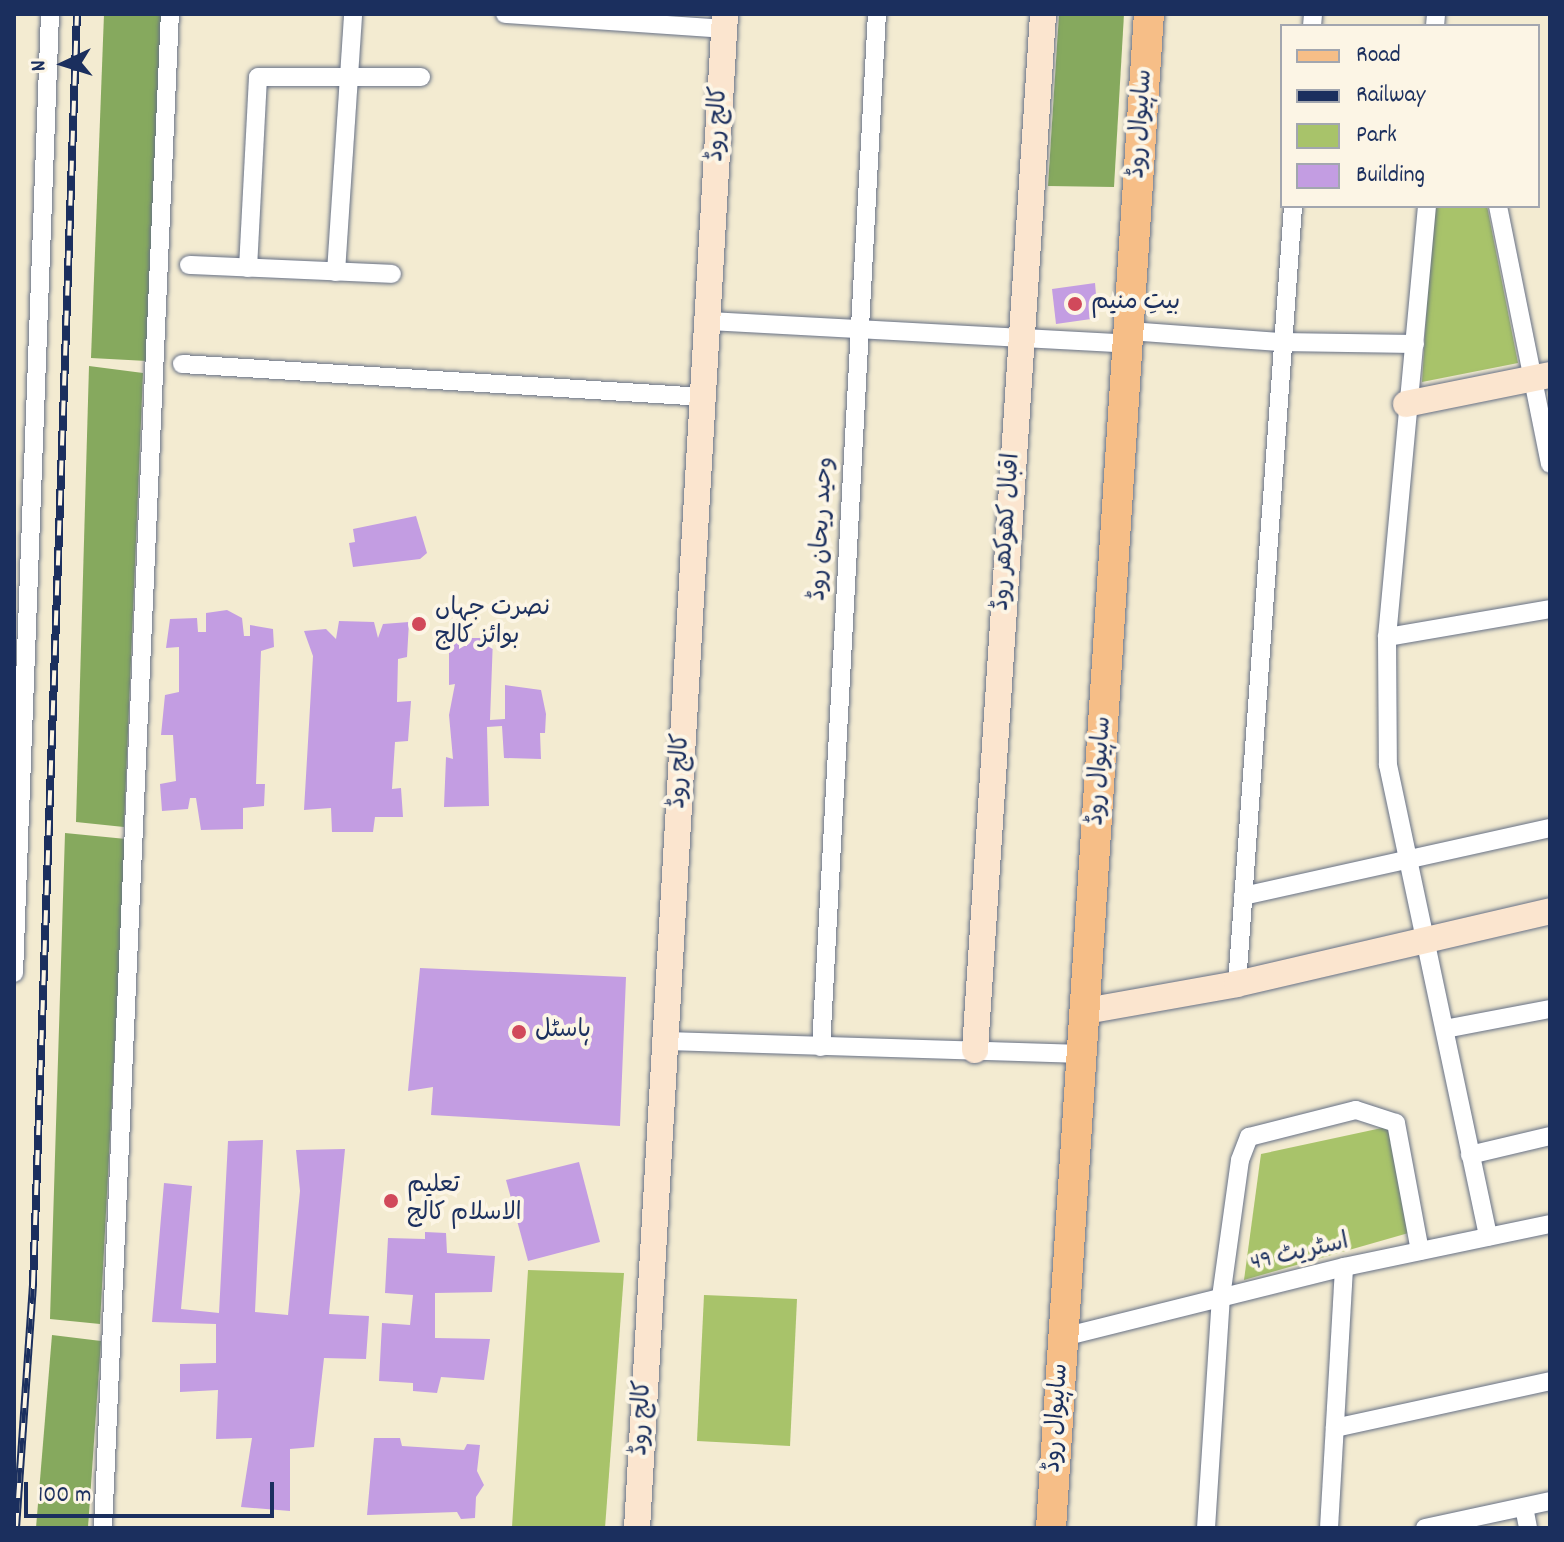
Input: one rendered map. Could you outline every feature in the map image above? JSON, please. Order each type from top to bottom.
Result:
[{"type":"main road","name":"ساہیوال روڈ","points":[[1051,1528],[1149,14]]},
{"type":"street","points":[[14,973],[50,14]]},
{"type":"street","points":[[103,1528],[170,14]]},
{"type":"street","points":[[336,272],[353,14]]},
{"type":"street","points":[[505,14],[724,22]]},
{"type":"street","name":"وحید ریحان روڈ","points":[[821,1047],[857,333],[877,14]]},
{"type":"street","name":"اقبال کھوکھر روڈ","points":[[975,1050],[1043,14]]},
{"type":"street","name":"کالج روڈ","points":[[637,1528],[668,1041],[724,22]]},
{"type":"street","points":[[248,268],[258,77],[421,77]]},
{"type":"street","points":[[1237,984],[1280,342],[1293,208]]},
{"type":"street","points":[[1427,208],[1415,344],[1406,404],[1387,637],[1388,765],[1488,1237]]},
{"type":"street","points":[[1499,208],[1542,377],[1550,464]]},
{"type":"street","points":[[189,265],[392,274]]},
{"type":"street","points":[[709,321],[857,333],[1021,340],[1129,338],[1415,344]]},
{"type":"street","points":[[182,364],[703,397]]},
{"type":"street","points":[[1406,404],[1542,377]]},
{"type":"street","points":[[14,557],[32,545]]},
{"type":"street","points":[[1387,637],[1550,609]]},
{"type":"street","points":[[1243,896],[1550,828]]},
{"type":"street","points":[[1086,1011],[1237,984],[1550,911]]},
{"type":"street","points":[[1445,1029],[1550,1009]]},
{"type":"street","points":[[668,1041],[1082,1054]]},
{"type":"street","points":[[1206,1528],[1221,1297],[1242,1147],[1249,1137],[1279,1126],[1356,1110],[1396,1123],[1420,1251]]},
{"type":"street","points":[[1470,1155],[1550,1136]]},
{"type":"street","name":"اسٹریٹ 49","points":[[1063,1337],[1344,1267],[1550,1224]]},
{"type":"street","points":[[1329,1528],[1344,1267]]},
{"type":"street","points":[[1335,1428],[1550,1381]]},
{"type":"street","points":[[1425,1528],[1550,1501]]},
{"type":"street","points":[[1524,1507],[1528,1528]]},
{"type":"green space","points":[[104,14],[162,14],[147,361],[91,358]]},
{"type":"green space","points":[[1059,14],[1124,14],[1114,187],[1048,186]]},
{"type":"green space","points":[[1433,208],[1487,208],[1518,363],[1422,382]]},
{"type":"green space","points":[[89,366],[143,373],[124,827],[76,822]]},
{"type":"green space","points":[[65,833],[126,839],[100,1324],[50,1319]]},
{"type":"green space","points":[[1391,1126],[1412,1232],[1244,1280],[1261,1154]]},
{"type":"green space","points":[[528,1270],[624,1273],[605,1528],[512,1527]]},
{"type":"green space","points":[[704,1295],[797,1299],[790,1446],[697,1441]]},
{"type":"green space","points":[[52,1335],[101,1341],[88,1528],[36,1528]]},
{"type":"building","name":"بیتِ منیم","points":[[1095,283],[1098,318],[1056,324],[1052,289]]},
{"type":"building","points":[[416,516],[427,553],[420,559],[353,567],[349,543],[355,542],[353,529]]},
{"type":"building","points":[[227,610],[242,618],[244,636],[250,636],[250,625],[273,629],[274,647],[261,651],[256,784],[265,784],[264,806],[243,808],[243,829],[201,830],[196,798],[190,798],[188,809],[162,811],[160,784],[176,781],[173,735],[161,735],[165,695],[179,692],[179,647],[166,648],[170,619],[197,618],[198,632],[206,632],[206,613]]},
{"type":"building","points":[[339,621],[374,622],[378,638],[383,624],[409,622],[407,657],[398,659],[397,702],[411,701],[408,741],[395,742],[392,789],[401,788],[403,817],[375,817],[373,832],[332,832],[331,808],[304,810],[313,656],[304,631],[326,629],[336,639]]},
{"type":"building","points":[[449,638],[493,638],[490,720],[505,719],[505,685],[541,690],[546,714],[545,733],[540,733],[541,759],[504,758],[502,726],[487,727],[489,806],[444,807],[446,757],[453,759],[449,715],[455,684],[449,685]]},
{"type":"building","name":"ہاسٹل","points":[[420,968],[626,977],[620,1126],[431,1115],[433,1087],[408,1091]]},
{"type":"building","points":[[263,1140],[255,1312],[288,1315],[300,1191],[296,1150],[345,1149],[329,1314],[369,1316],[366,1359],[324,1358],[314,1447],[290,1449],[290,1511],[241,1507],[252,1438],[216,1439],[218,1390],[180,1392],[180,1364],[216,1363],[216,1324],[152,1322],[164,1183],[192,1186],[181,1309],[219,1313],[228,1141]]},
{"type":"building","points":[[579,1162],[600,1242],[528,1261],[506,1180]]},
{"type":"building","points":[[425,1232],[446,1233],[447,1253],[495,1256],[492,1292],[435,1293],[435,1338],[490,1339],[484,1380],[441,1377],[437,1393],[413,1391],[413,1383],[379,1381],[382,1323],[410,1325],[413,1295],[385,1293],[388,1238],[425,1239]]},
{"type":"building","points":[[374,1438],[400,1438],[402,1446],[464,1450],[467,1444],[480,1445],[477,1471],[484,1485],[476,1497],[475,1518],[461,1519],[457,1512],[367,1515]]},
{"type":"railway","points":[[16,1528],[33,1285],[77,14]]},
{"type":"place","name":"بیتِ منیم","points":[[1075,304]]},
{"type":"place","name":"نصرت جہاں بوائز کالج","points":[[419,624]]},
{"type":"place","name":"ہاسٹل","points":[[519,1032]]},
{"type":"place","name":"تعلیم الاسلام کالج","points":[[391,1201]]}]
